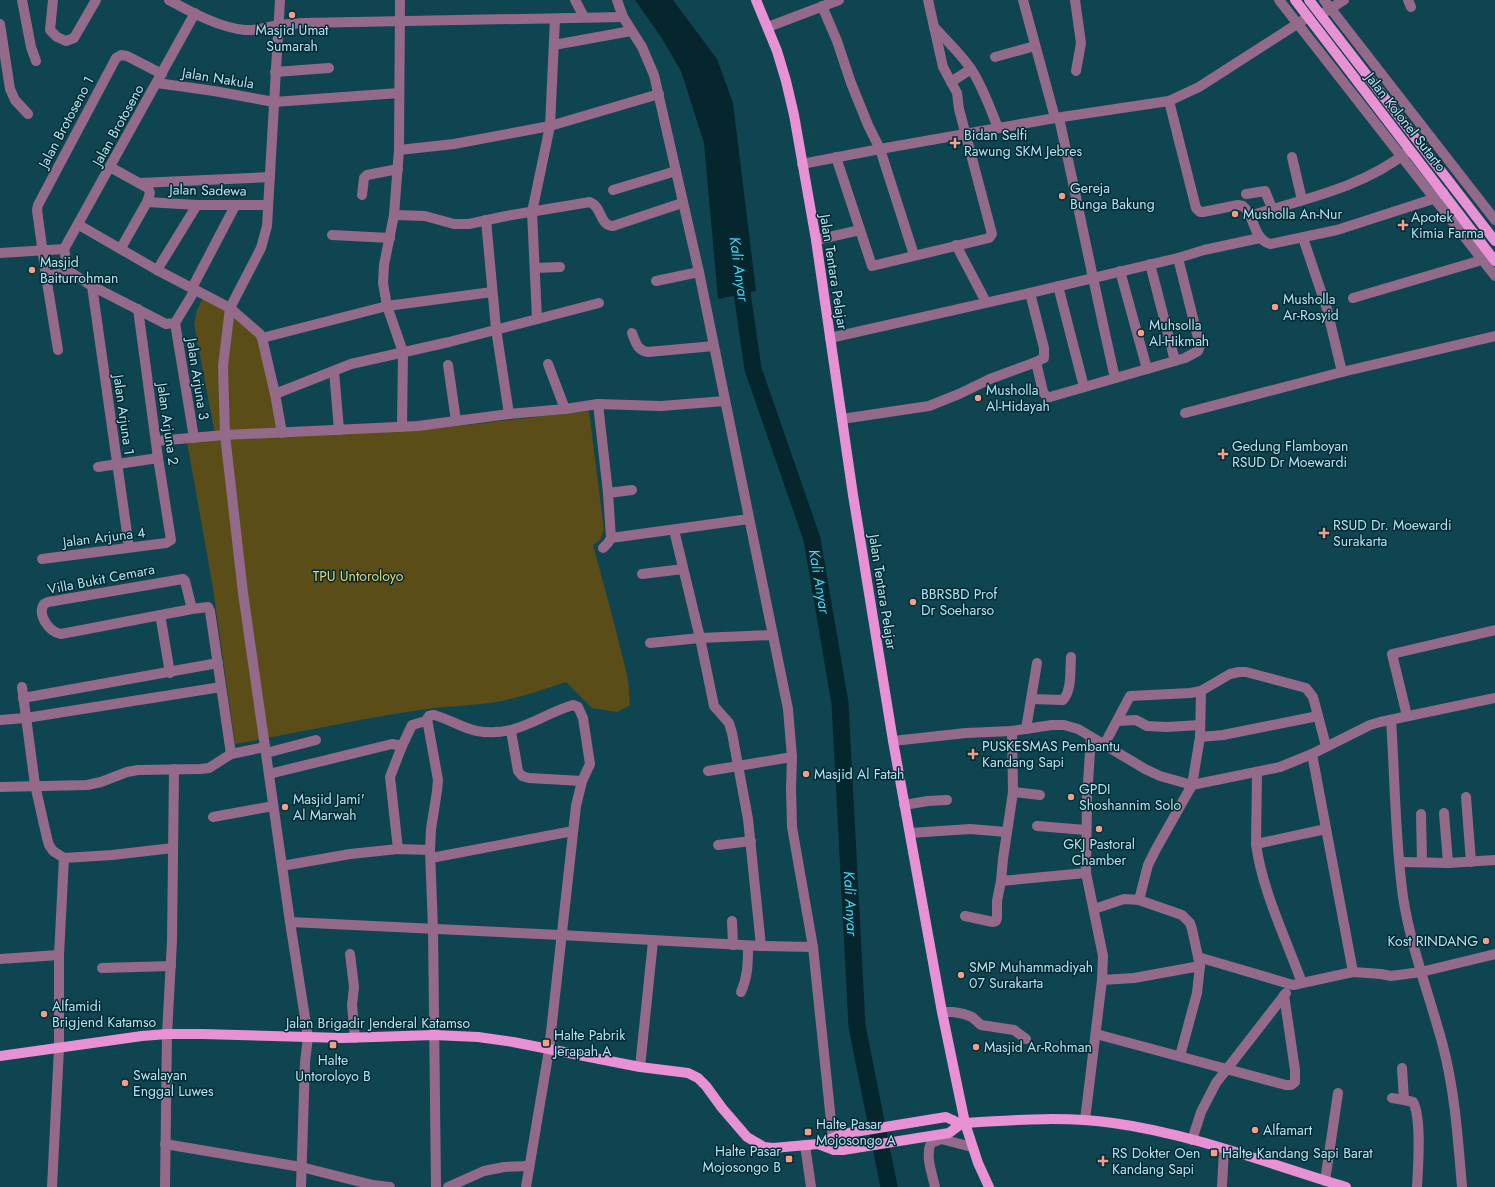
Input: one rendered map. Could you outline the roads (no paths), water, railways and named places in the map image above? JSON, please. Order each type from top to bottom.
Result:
[{"type":"main road","name":"Jalan Tentara Pelajar","points":[[756,0],[768,27],[786,80],[816,240],[842,419],[893,740],[942,1012],[963,1123],[989,1187]]},
{"type":"main road","name":"Jalan Kolonel Sutarto","points":[[1295,0],[1406,153],[1489,258]]},
{"type":"main road","name":"Jalan Kolonel Sutarto","points":[[1309,0],[1495,241]]},
{"type":"main road","name":"Jalan Brigadir Jenderal Katamso","points":[[0,1056],[142,1036],[167,1034],[355,1038],[434,1035],[478,1037],[513,1042],[640,1067],[688,1073],[698,1078],[706,1086],[722,1108],[743,1133],[753,1142],[764,1147],[773,1148],[818,1144]]},
{"type":"main road","points":[[818,1144],[837,1136],[946,1117],[963,1123],[1049,1119],[1085,1120],[1127,1125],[1192,1140],[1346,1187]]},
{"type":"main road","points":[[818,1144],[839,1150],[949,1133],[963,1123]]},
{"type":"street","points":[[22,0],[31,47],[36,60]]},
{"type":"street","points":[[53,0],[50,30],[57,37],[66,41],[74,38],[96,0]]},
{"type":"street","points":[[170,0],[195,14],[228,27],[245,30],[261,30],[280,25],[350,22],[623,17]]},
{"type":"street","points":[[280,0],[280,25],[275,72],[267,226],[263,242],[230,308],[223,366],[225,435],[243,593],[308,1037],[304,1062],[301,1187]]},
{"type":"street","points":[[400,0],[398,169],[394,214],[383,274],[383,283],[387,306],[403,352],[402,427]]},
{"type":"street","points":[[575,0],[584,17]]},
{"type":"street","points":[[617,0],[623,17],[648,59],[659,94],[682,203],[699,272],[788,709],[792,757],[792,827],[813,947],[839,1150]]},
{"type":"street","points":[[768,27],[837,0]]},
{"type":"street","points":[[836,157],[872,266],[989,238],[992,234],[957,93],[942,67],[928,0]]},
{"type":"street","points":[[1023,0],[1035,46],[1057,118],[1079,208],[1092,278],[1115,378]]},
{"type":"street","points":[[1075,0],[1081,43],[1076,71]]},
{"type":"street","points":[[1250,216],[1350,184],[1373,173],[1406,153],[1279,0]]},
{"type":"street","points":[[1324,0],[1495,220]]},
{"type":"street","points":[[1321,15],[1344,0]]},
{"type":"street","points":[[822,6],[837,41],[857,97],[880,149],[914,255]]},
{"type":"street","name":"Jalan Brotoseno","points":[[64,249],[79,225],[195,14]]},
{"type":"street","points":[[802,164],[998,128],[1169,101],[1199,87],[1308,17]]},
{"type":"street","points":[[537,319],[532,212],[550,126],[555,19]]},
{"type":"street","points":[[0,24],[1,39],[10,88],[15,100],[28,114]]},
{"type":"street","points":[[934,27],[971,69],[985,94],[998,128]]},
{"type":"street","points":[[554,45],[631,31]]},
{"type":"street","points":[[995,57],[1035,46]]},
{"type":"street","name":"Jalan Brotoseno 1","points":[[42,250],[37,210],[38,205],[116,58],[121,55],[127,56],[159,78]]},
{"type":"street","points":[[275,72],[329,68]]},
{"type":"street","points":[[951,82],[971,69]]},
{"type":"street","name":"Jalan Nakula","points":[[159,78],[214,91],[274,102],[399,94]]},
{"type":"street","points":[[399,150],[454,144],[550,126],[659,94]]},
{"type":"street","points":[[1169,101],[1196,208],[1200,212],[1203,212],[1241,205],[1245,207],[1260,238],[1270,244],[1345,228],[1439,195]]},
{"type":"street","points":[[1292,157],[1302,200]]},
{"type":"street","points":[[110,167],[150,190],[150,196],[121,248]]},
{"type":"street","points":[[362,195],[364,178],[367,175],[398,169]]},
{"type":"street","points":[[613,190],[676,171]]},
{"type":"street","points":[[139,183],[270,177]]},
{"type":"street","points":[[1246,194],[1265,191],[1272,208]]},
{"type":"street","name":"Jalan Sadewa","points":[[147,202],[235,206],[268,205]]},
{"type":"street","points":[[394,214],[425,216],[454,224],[469,224],[506,216],[590,202],[599,209],[603,221],[606,224],[613,226],[682,203]]},
{"type":"street","points":[[157,270],[197,205]]},
{"type":"street","points":[[0,253],[64,249],[70,272],[92,286],[162,323],[170,325],[175,323],[235,206]]},
{"type":"street","points":[[486,220],[496,329],[509,414]]},
{"type":"street","points":[[79,225],[157,270],[230,308],[260,334],[275,394],[282,433]]},
{"type":"street","points":[[816,240],[860,230]]},
{"type":"street","points":[[332,235],[390,238]]},
{"type":"street","points":[[830,338],[1030,293],[1178,258],[1204,250],[1260,238]]},
{"type":"street","points":[[1303,238],[1327,309],[1342,372]]},
{"type":"street","points":[[956,245],[986,302]]},
{"type":"street","points":[[42,250],[58,350]]},
{"type":"street","points":[[1036,362],[1043,392],[1047,397],[1050,397],[1175,361],[1198,351],[1200,346],[1178,258]]},
{"type":"street","points":[[1353,298],[1489,258],[1495,276]]},
{"type":"street","points":[[1150,264],[1175,361]]},
{"type":"street","points":[[535,268],[560,267]]},
{"type":"street","points":[[1120,271],[1147,369]]},
{"type":"street","points":[[46,276],[70,272]]},
{"type":"street","points":[[656,281],[699,272]]},
{"type":"street","name":"Jalan Arjuna 1","points":[[92,286],[116,464],[129,547]]},
{"type":"street","points":[[1058,286],[1084,387]]},
{"type":"street","points":[[262,338],[387,306],[492,292]]},
{"type":"street","points":[[842,419],[928,406],[959,394],[990,379],[1044,358],[1044,348],[1030,293]]},
{"type":"street","points":[[275,394],[350,364],[449,342],[599,303]]},
{"type":"street","name":"Jalan Arjuna 2","points":[[138,309],[158,458],[171,536],[171,540],[169,542]]},
{"type":"street","name":"Jalan Arjuna 3","points":[[175,323],[194,438]]},
{"type":"street","points":[[632,333],[638,348],[642,351],[648,352],[714,346]]},
{"type":"street","points":[[1185,413],[1342,372],[1495,336]]},
{"type":"street","points":[[548,364],[565,408]]},
{"type":"street","points":[[448,365],[456,421]]},
{"type":"street","points":[[334,371],[339,430]]},
{"type":"street","points":[[156,442],[225,435],[402,427],[598,404],[661,406],[726,401]]},
{"type":"street","points":[[598,404],[608,493],[611,538],[603,548]]},
{"type":"street","points":[[98,467],[158,458]]},
{"type":"street","points":[[608,493],[632,490]]},
{"type":"street","points":[[611,538],[749,519]]},
{"type":"street","points":[[674,530],[700,638],[714,706],[729,723],[732,733],[751,841],[761,946]]},
{"type":"street","name":"Jalan Arjuna 4","points":[[42,559],[169,542]]},
{"type":"street","points":[[642,574],[683,569]]},
{"type":"street","name":"Villa Bukit Cemara","points":[[192,609],[185,581],[181,578],[48,602],[44,604],[42,609],[44,619],[48,627],[55,633],[60,634],[192,609],[204,607],[209,608],[218,663]]},
{"type":"street","points":[[161,620],[170,673]]},
{"type":"street","points":[[1407,716],[1392,654],[1495,630]]},
{"type":"street","points":[[650,643],[700,638],[773,635]]},
{"type":"street","points":[[1031,699],[1063,700],[1065,698],[1070,681],[1071,656]]},
{"type":"street","points":[[52,1187],[59,1048],[58,955],[63,862],[49,845],[35,785],[22,693],[170,673],[218,663],[231,754]]},
{"type":"street","points":[[1026,729],[1037,663]]},
{"type":"street","points":[[1104,744],[1118,721],[1130,696],[1201,691],[1230,674],[1246,672],[1306,688],[1312,696],[1326,746]]},
{"type":"street","points":[[0,720],[26,718],[221,687]]},
{"type":"street","points":[[1138,900],[1148,864],[1192,785],[1200,738],[1201,691]]},
{"type":"street","points":[[893,740],[966,733],[1012,731],[1052,725],[1064,725],[1078,729],[1145,769],[1160,776],[1192,785],[1280,767],[1312,754],[1370,725],[1495,698]]},
{"type":"street","points":[[398,849],[390,778],[412,725],[426,721],[430,716],[434,715],[477,730],[491,732],[511,731],[572,706],[578,707],[583,718],[590,764],[582,781],[576,806],[548,1050],[526,1187]]},
{"type":"street","points":[[1200,738],[1223,735],[1318,716]]},
{"type":"street","points":[[1118,721],[1136,720],[1147,726],[1167,727],[1200,724]]},
{"type":"street","points":[[1391,720],[1402,884],[1410,931],[1443,1047],[1450,1079],[1455,1106],[1462,1187]]},
{"type":"street","points":[[426,721],[438,780],[431,829],[436,1187]]},
{"type":"street","points":[[511,731],[518,771],[522,776],[529,778],[582,781]]},
{"type":"street","points":[[965,916],[993,922],[996,921],[997,901],[1001,881],[1006,832],[1013,792],[1012,731]]},
{"type":"street","points":[[1085,1120],[1102,980],[1103,956],[1086,872],[1086,830],[1092,737]]},
{"type":"street","points":[[0,787],[87,785],[138,770],[209,768],[231,754],[265,750],[316,740]]},
{"type":"street","points":[[269,774],[392,744],[402,746]]},
{"type":"street","points":[[1312,754],[1353,972]]},
{"type":"street","points":[[708,770],[792,757]]},
{"type":"street","points":[[165,1187],[167,1034],[171,966],[174,769]]},
{"type":"street","points":[[1257,772],[1256,844],[1262,874],[1298,984]]},
{"type":"street","points":[[1013,792],[1040,796]]},
{"type":"street","points":[[1466,797],[1471,862]]},
{"type":"street","points":[[904,804],[947,800]]},
{"type":"street","points":[[214,817],[273,806]]},
{"type":"street","points":[[1444,813],[1448,863]]},
{"type":"street","points":[[1421,814],[1422,862]]},
{"type":"street","points":[[1037,826],[1086,830]]},
{"type":"street","points":[[910,833],[970,829],[1006,832]]},
{"type":"street","points":[[1256,844],[1326,830]]},
{"type":"street","points":[[282,866],[350,854],[398,849],[431,854],[573,831]]},
{"type":"street","points":[[718,845],[751,841]]},
{"type":"street","points":[[63,862],[173,848]]},
{"type":"street","points":[[1403,862],[1448,863],[1495,860]]},
{"type":"street","points":[[1001,881],[1086,872]]},
{"type":"street","points":[[1094,909],[1124,899],[1138,900],[1182,915],[1186,918],[1192,929],[1199,962],[1197,993],[1180,1056]]},
{"type":"street","points":[[732,921],[733,945]]},
{"type":"street","points":[[290,922],[748,946],[813,947]]},
{"type":"street","points":[[640,1067],[653,941]]},
{"type":"street","points":[[741,992],[748,971],[748,946]]},
{"type":"street","points":[[350,954],[354,987],[352,1005],[355,1038]]},
{"type":"street","points":[[1102,980],[1134,978],[1199,962],[1298,984],[1353,972],[1391,976],[1421,972],[1495,954]]},
{"type":"street","points":[[0,959],[58,955]]},
{"type":"street","points":[[102,968],[171,966]]},
{"type":"street","points":[[1192,1140],[1206,1102],[1226,1070],[1284,995],[1298,984]]},
{"type":"street","points":[[1096,1034],[1180,1056],[1226,1070],[1291,1085],[1295,1080],[1295,1070],[1284,995]]},
{"type":"street","points":[[942,1012],[964,1014],[972,1017],[981,1025],[1014,1030],[1026,1039]]},
{"type":"street","points":[[1402,1068],[1404,1100]]},
{"type":"street","points":[[1325,1181],[1338,1093]]},
{"type":"street","points":[[1392,1098],[1413,1102],[1416,1108],[1419,1147],[1417,1187]]},
{"type":"street","points":[[935,1187],[929,1160],[929,1148],[931,1143],[941,1139],[972,1147]]},
{"type":"street","points":[[166,1144],[301,1167],[373,1185],[390,1187]]},
{"type":"street","points":[[805,1145],[811,1187]]},
{"type":"street","points":[[1222,1187],[1224,1149]]},
{"type":"street","points":[[448,1187],[484,1171],[504,1167],[529,1166]]},
{"type":"water","points":[[635,0],[673,0],[717,59],[733,103],[756,291],[718,299],[704,143],[681,71],[661,37]]},
{"type":"waterway","name":"Kali Anyar","points":[[739,272],[753,369],[812,539],[840,703],[857,1026],[889,1187]]},
{"type":"place","name":"Masjid Umat Sumarah","points":[[292,15]]},
{"type":"place","name":"Bidan Selfi Rawung SKM Jebres","points":[[955,143]]},
{"type":"place","name":"Gereja Bunga Bakung","points":[[1062,196]]},
{"type":"place","name":"Musholla An-Nur","points":[[1235,214]]},
{"type":"place","name":"Apotek Kimia Farma","points":[[1403,225]]},
{"type":"place","name":"Masjid Baiturrohman","points":[[32,270]]},
{"type":"place","name":"Musholla Ar-Rosyid","points":[[1275,307]]},
{"type":"place","name":"Muhsolla Al-Hikmah","points":[[1141,333]]},
{"type":"place","name":"Musholla Al-Hidayah","points":[[978,398]]},
{"type":"place","name":"Gedung Flamboyan RSUD Dr Moewardi","points":[[1223,454]]},
{"type":"place","name":"RSUD Dr. Moewardi Surakarta","points":[[1324,533]]},
{"type":"place","name":"BBRSBD Prof Dr Soeharso","points":[[913,602]]},
{"type":"place","name":"PUSKESMAS Pembantu Kandang Sapi","points":[[973,754]]},
{"type":"place","name":"Masjid Al Fatah","points":[[806,774]]},
{"type":"place","name":"GPDI Shoshannim Solo","points":[[1071,797]]},
{"type":"place","name":"Masjid Jami' Al Marwah","points":[[285,807]]},
{"type":"place","name":"GKJ Pastoral Chamber","points":[[1099,829]]},
{"type":"place","name":"Kost RINDANG","points":[[1486,941]]},
{"type":"place","name":"SMP Muhammadiyah 07 Surakarta","points":[[961,975]]},
{"type":"place","name":"Alfamidi Brigjend Katamso","points":[[44,1014]]},
{"type":"place","name":"Halte Pabrik Jerapah A","points":[[546,1043]]},
{"type":"place","name":"Halte Untoroloyo B","points":[[333,1045]]},
{"type":"place","name":"Masjid Ar-Rohman","points":[[976,1047]]},
{"type":"place","name":"Swalayan Enggal Luwes","points":[[125,1083]]},
{"type":"place","name":"Alfamart","points":[[1255,1130]]},
{"type":"place","name":"Halte Pasar Mojosongo A","points":[[808,1132]]},
{"type":"place","name":"Halte Kandang Sapi Barat","points":[[1214,1153]]},
{"type":"place","name":"Halte Pasar Mojosongo B","points":[[789,1159]]},
{"type":"place","name":"RS Dokter Oen Kandang Sapi","points":[[1103,1161]]},
{"type":"park label","name":"TPU Untoroloyo","points":[[358,576]]}]
